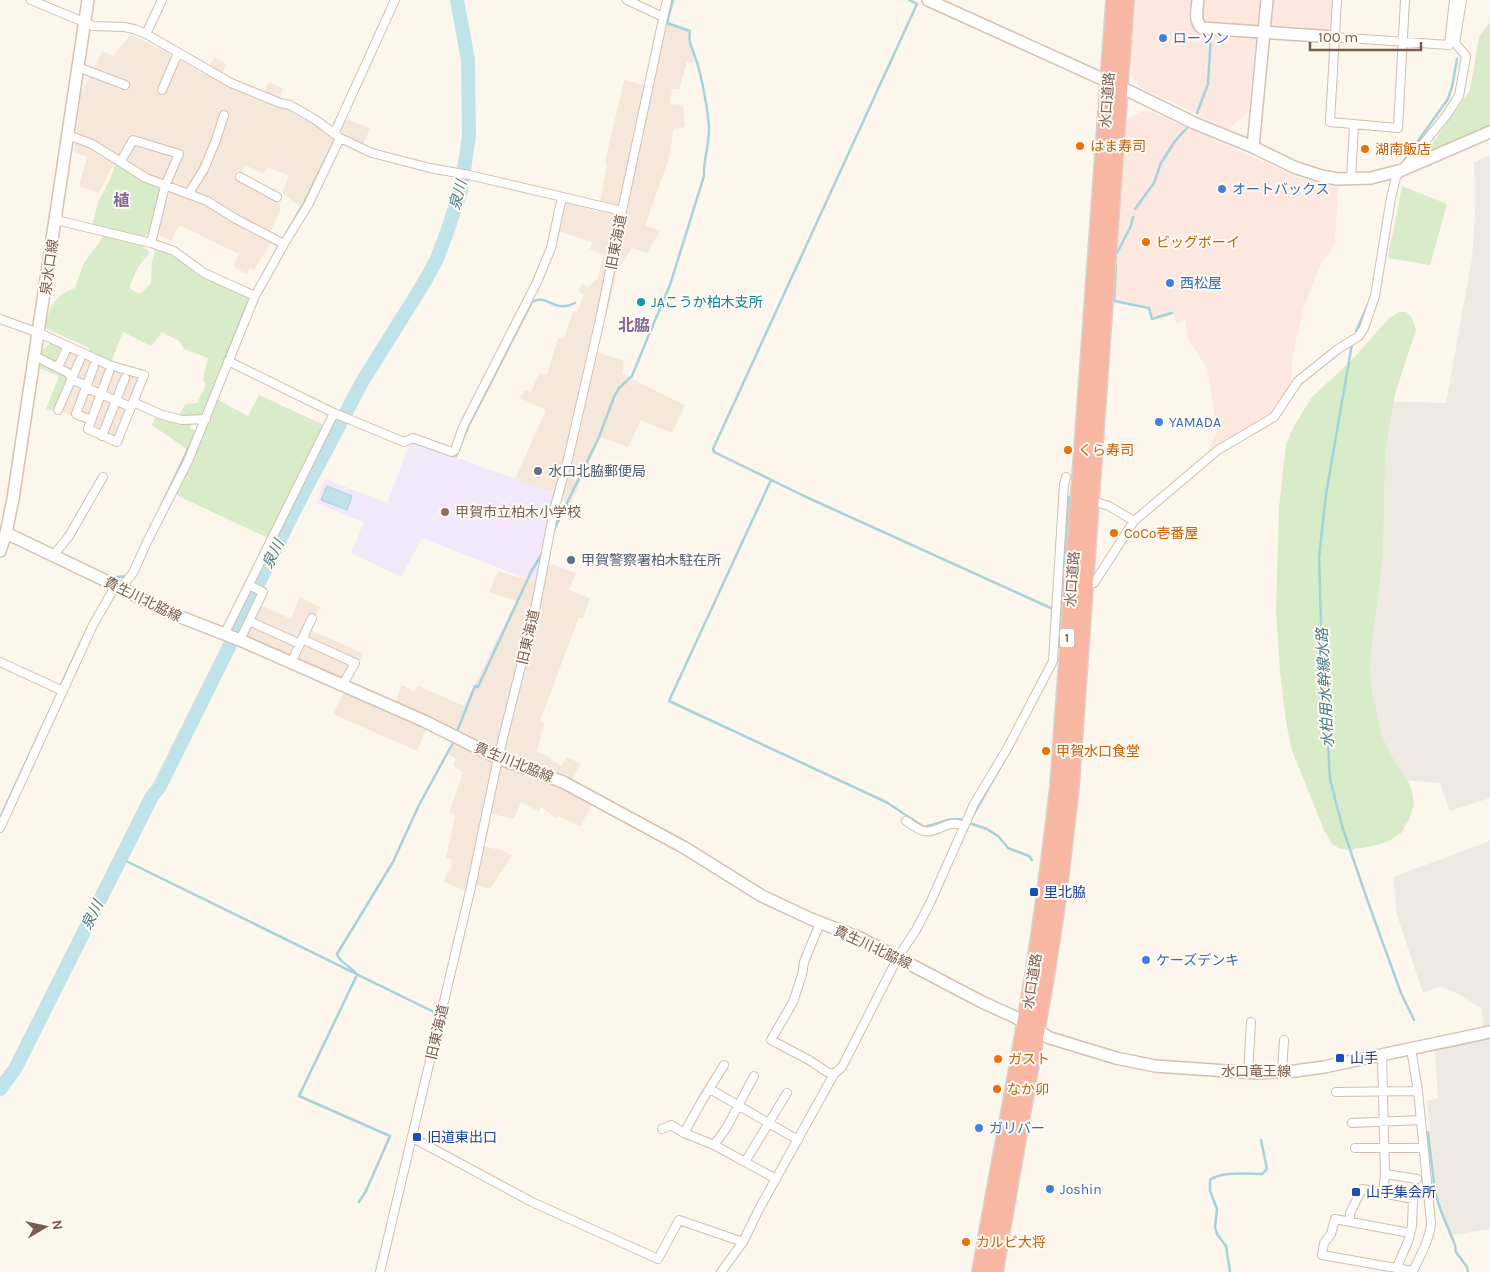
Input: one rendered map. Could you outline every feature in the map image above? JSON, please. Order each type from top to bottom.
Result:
[{"type":"highway","name":"水口道路","points":[[980,1272],[996,1178],[1031,1028],[1058,899],[1070,788],[1091,501],[1114,85],[1114,0]]},
{"type":"highway","name":"水口道路","points":[[995,1272],[1031,1028],[1058,786],[1079,487],[1114,85],[1126,0]]},
{"type":"main road","name":"泉水口線","points":[[3,532],[13,499],[88,0]]},
{"type":"main road","points":[[928,0],[1194,123],[1253,147],[1294,167],[1321,176],[1337,179],[1370,178],[1402,170],[1490,132]]},
{"type":"main road","points":[[1198,0],[1196,20],[1202,28],[1334,37]]},
{"type":"main road","points":[[1253,147],[1267,0]]},
{"type":"main road","points":[[0,551],[3,532]]},
{"type":"main road","name":"貴生川北脇線","points":[[3,532],[118,586],[165,611],[240,640],[424,721],[498,758],[563,782],[685,848],[762,896],[820,923],[860,938],[1031,1028]]},
{"type":"main road","name":"水口竜王線","points":[[1031,1028],[1050,1038],[1143,1064],[1248,1073],[1282,1072],[1324,1067],[1490,1032]]},
{"type":"street","points":[[31,0],[93,26],[124,27],[146,34],[231,83],[280,103],[290,105],[316,120],[337,136],[372,153],[430,168],[469,175],[622,211]]},
{"type":"street","points":[[146,34],[162,0]]},
{"type":"street","points":[[0,828],[93,625],[118,586],[133,573],[188,461],[255,296],[308,204],[395,0]]},
{"type":"street","points":[[628,0],[663,17]]},
{"type":"street","name":"旧東海道","points":[[380,1272],[413,1138],[498,758],[535,610],[554,510],[568,459],[601,315],[667,0]]},
{"type":"street","points":[[1337,0],[1330,122],[1398,128],[1405,0]]},
{"type":"street","points":[[1334,37],[1448,46],[1454,0]]},
{"type":"street","points":[[1085,585],[1094,583],[1134,521],[1160,497],[1218,450],[1274,417],[1298,381],[1338,349],[1359,336],[1364,328],[1375,296],[1396,177],[1446,116],[1459,96],[1466,56],[1455,43],[1462,0]]},
{"type":"street","points":[[162,90],[178,53]]},
{"type":"street","points":[[78,66],[125,85]]},
{"type":"street","points":[[189,193],[204,169],[224,115]]},
{"type":"street","points":[[1351,179],[1354,125]]},
{"type":"street","points":[[68,135],[92,144],[146,178],[207,201],[236,219],[284,244]]},
{"type":"street","points":[[121,161],[133,140],[179,154],[165,186],[151,243]]},
{"type":"street","points":[[240,177],[277,197]]},
{"type":"street","points":[[228,361],[336,414],[404,442],[413,438],[452,452],[455,450],[464,427],[538,282],[551,248],[562,197]]},
{"type":"street","points":[[56,220],[151,243],[174,251],[204,273],[255,296]]},
{"type":"street","points":[[0,319],[39,333],[109,365],[144,375],[117,442],[88,429],[110,372]]},
{"type":"street","points":[[58,368],[65,352]]},
{"type":"street","points":[[35,356],[68,373],[86,387],[116,401],[182,420],[206,419]]},
{"type":"street","points":[[58,410],[80,360]]},
{"type":"street","points":[[91,420],[76,414],[94,366]]},
{"type":"street","points":[[102,436],[125,378]]},
{"type":"street","points":[[224,635],[336,414]]},
{"type":"street","points":[[53,556],[69,536],[103,477]]},
{"type":"street","points":[[721,1272],[743,1242],[834,1074],[842,1067],[898,957],[916,930],[931,901],[974,804],[1007,749],[1053,661],[1064,484],[1066,478]]},
{"type":"street","points":[[1079,487],[1091,501],[1109,506],[1134,521]]},
{"type":"street","points":[[240,640],[262,592],[249,585]]},
{"type":"street","points":[[291,663],[312,618]]},
{"type":"street","points":[[249,621],[354,663],[342,686]]},
{"type":"street","points":[[0,662],[63,691]]},
{"type":"street","points":[[906,821],[922,831],[954,823],[963,826]]},
{"type":"street","points":[[820,923],[804,962],[802,975],[793,1002],[771,1040],[827,1072],[834,1074]]},
{"type":"street","points":[[1248,1073],[1250,1022]]},
{"type":"street","points":[[1282,1072],[1284,1040]]},
{"type":"street","points":[[1410,1232],[1334,1218],[1331,1234],[1324,1242],[1322,1255],[1414,1271],[1431,1228],[1418,1091],[1411,1049]]},
{"type":"street","points":[[1382,1055],[1385,1174],[1383,1193]]},
{"type":"street","points":[[684,1133],[724,1065]]},
{"type":"street","points":[[714,1145],[727,1127],[754,1076]]},
{"type":"street","points":[[710,1089],[798,1140]]},
{"type":"street","points":[[1336,1092],[1418,1091]]},
{"type":"street","points":[[745,1162],[787,1093]]},
{"type":"street","points":[[1352,1123],[1421,1120]]},
{"type":"street","points":[[662,1129],[671,1125],[684,1133],[714,1145],[776,1179]]},
{"type":"street","points":[[413,1138],[532,1202],[658,1259],[679,1220],[743,1242]]},
{"type":"street","points":[[1355,1148],[1423,1148]]},
{"type":"street","points":[[1385,1174],[1417,1179]]},
{"type":"street","points":[[1350,1221],[1350,1213],[1362,1189],[1413,1199],[1412,1226],[1397,1268]]},
{"type":"shaded area","points":[[1134,0],[1333,0],[1331,28],[1326,31],[1275,29],[1256,41],[1248,113],[1228,129],[1140,87],[1129,71]]},
{"type":"shaded area","points":[[668,23],[690,33],[694,62],[687,62],[679,89],[672,89],[670,104],[683,105],[685,127],[673,129],[670,156],[645,225],[660,231],[647,253],[632,248],[617,272],[597,352],[624,361],[622,374],[685,405],[672,433],[641,420],[628,447],[601,437],[569,507],[555,493],[515,479],[546,410],[520,398],[525,390],[531,392],[539,373],[547,375],[558,338],[564,339],[573,311],[577,312],[584,295],[579,291],[582,284],[588,287],[598,278],[604,255],[590,249],[592,242],[558,231],[565,200],[598,212],[607,164],[605,162],[624,80],[653,87],[666,24]]},
{"type":"shaded area","points":[[131,34],[205,75],[214,57],[226,64],[219,82],[260,100],[269,82],[283,89],[276,107],[289,108],[314,122],[334,138],[346,119],[370,128],[363,145],[340,136],[300,207],[282,193],[289,176],[267,167],[263,174],[245,165],[237,181],[280,203],[280,211],[267,238],[272,241],[254,270],[250,268],[246,274],[233,266],[239,254],[179,225],[171,241],[156,234],[170,192],[115,161],[99,193],[79,186],[87,157],[74,152],[81,94],[102,51],[113,56]]},
{"type":"shaded area","points":[[1145,109],[1302,179],[1338,187],[1335,244],[1320,265],[1303,310],[1293,354],[1291,384],[1281,404],[1270,416],[1208,452],[1217,431],[1207,368],[1188,339],[1185,319],[1177,323],[1173,314],[1152,319],[1148,306],[1114,301],[1126,120]]},
{"type":"shaded area","points":[[1490,155],[1490,798],[1450,811],[1440,783],[1362,777],[1375,401],[1446,403],[1472,258],[1475,215],[1474,162]]},
{"type":"shaded area","points":[[55,345],[144,381],[119,440],[91,428],[62,411],[74,372],[50,358]]},
{"type":"shaded area","name":"甲賀市立柏木小学校","points":[[414,442],[554,493],[536,582],[422,538],[401,577],[351,553],[364,522],[316,503],[325,479],[387,503],[410,443]]},
{"type":"shaded area","points":[[548,563],[576,573],[569,590],[590,598],[583,619],[579,617],[540,721],[544,723],[537,752],[546,755],[561,766],[567,757],[581,764],[566,790],[593,803],[580,826],[558,816],[557,818],[541,807],[539,812],[521,802],[514,819],[483,812],[476,845],[501,850],[512,855],[490,889],[468,883],[466,891],[444,882],[447,872],[450,871],[452,860],[446,858],[455,815],[449,812],[463,773],[453,766],[456,759],[448,754],[456,742],[426,730],[417,751],[333,714],[343,693],[342,682],[244,636],[259,604],[291,619],[300,597],[320,607],[310,630],[363,653],[349,684],[394,705],[402,685],[414,692],[418,686],[464,706],[516,601],[489,592],[498,571],[542,584]]},
{"type":"shaded area","points":[[1490,841],[1490,1229],[1452,1235],[1436,1192],[1427,1101],[1438,1098],[1435,1050],[1485,1040],[1481,1008],[1460,995],[1440,986],[1423,993],[1397,915],[1393,877]]},
{"type":"green space","points":[[1490,22],[1490,125],[1426,153],[1470,90],[1479,37]]},
{"type":"green space","points":[[116,162],[166,193],[159,220],[144,239],[143,247],[150,252],[138,267],[129,288],[140,294],[151,283],[152,262],[155,250],[206,272],[208,269],[253,292],[204,415],[194,417],[190,428],[197,431],[188,450],[152,425],[157,414],[179,415],[186,404],[197,403],[206,385],[203,379],[208,358],[184,349],[179,341],[162,332],[151,346],[123,332],[109,367],[91,361],[89,348],[45,328],[48,314],[54,303],[62,295],[75,288],[84,263],[101,240],[105,228],[92,226],[98,202],[110,179]]},
{"type":"green space","points":[[1402,186],[1447,204],[1430,265],[1388,258]]},
{"type":"green space","points":[[1399,312],[1406,312],[1411,316],[1416,330],[1395,394],[1385,452],[1383,554],[1370,668],[1371,687],[1382,736],[1391,755],[1408,781],[1414,804],[1409,819],[1401,833],[1389,841],[1348,850],[1340,849],[1332,844],[1324,830],[1291,748],[1280,672],[1276,611],[1279,507],[1286,444],[1294,426],[1312,397],[1353,359],[1388,319]]},
{"type":"green space","points":[[52,342],[62,346],[55,359],[70,371],[54,410],[46,409],[59,376],[37,367],[41,351]]},
{"type":"green space","points":[[259,395],[324,425],[268,538],[174,494],[198,448],[218,400],[248,416]]},
{"type":"water","points":[[327,486],[352,496],[347,510],[321,500]]},
{"type":"waterway","name":"泉川","points":[[0,1089],[15,1069],[152,796],[159,788],[294,511],[362,382],[436,261],[461,190],[469,136],[468,60],[457,0]]},
{"type":"waterway","points":[[552,534],[599,437],[614,397],[619,388],[632,376],[670,285],[704,176],[709,130],[706,104],[700,72],[690,42],[690,31],[667,23],[673,0]]},
{"type":"waterway","points":[[909,0],[917,4],[713,449],[714,452],[804,496],[1053,609]]},
{"type":"waterway","points":[[1197,113],[1208,84],[1211,34]]},
{"type":"waterway","name":"水柏用水幹線水路","points":[[1403,162],[1448,99],[1457,59]]},
{"type":"waterway","points":[[1135,209],[1154,183],[1161,163],[1175,141],[1187,128]]},
{"type":"waterway","points":[[276,251],[304,203],[331,148]]},
{"type":"waterway","points":[[1117,253],[1131,226],[1133,217]]},
{"type":"waterway","points":[[1116,265],[1114,301],[1149,308],[1152,319],[1172,313]]},
{"type":"waterway","name":"水柏用水幹線水路","points":[[1356,331],[1371,298]]},
{"type":"waterway","points":[[456,456],[468,427],[532,302],[543,300],[562,306],[575,303]]},
{"type":"waterway","points":[[226,357],[244,313]]},
{"type":"waterway","name":"水柏用水幹線水路","points":[[1352,344],[1326,494],[1319,558],[1330,779],[1342,826],[1368,902],[1401,993],[1414,1020]]},
{"type":"waterway","points":[[161,506],[191,443]]},
{"type":"waterway","points":[[771,480],[669,701],[886,802],[924,827],[950,820],[965,820]]},
{"type":"waterway","points":[[1058,648],[1069,497]]},
{"type":"waterway","points":[[456,734],[475,686],[478,687],[531,572],[543,552]]},
{"type":"waterway","points":[[115,581],[117,577],[128,576]]},
{"type":"waterway","points":[[60,687],[84,635],[111,587]]},
{"type":"waterway","points":[[0,818],[55,699]]},
{"type":"waterway","points":[[974,814],[1017,738]]},
{"type":"waterway","points":[[357,975],[337,954],[393,862],[418,807],[455,739]]},
{"type":"waterway","points":[[969,823],[987,829],[998,836],[1008,848],[1029,856],[1032,860]]},
{"type":"waterway","points":[[120,858],[438,1014]]},
{"type":"waterway","points":[[357,975],[299,1096],[390,1136],[366,1191],[359,1202]]},
{"type":"waterway","name":"水柏用水幹線水路","points":[[1428,1132],[1435,1192],[1456,1252],[1467,1267],[1468,1272]]},
{"type":"waterway","points":[[1230,1272],[1226,1246],[1217,1234],[1215,1227],[1217,1209],[1210,1191],[1210,1180],[1227,1174],[1262,1174],[1267,1169],[1261,1140]]},
{"type":"place","name":"ローソン","points":[[1163,38]]},
{"type":"place","name":"はま寿司","points":[[1080,146]]},
{"type":"place","name":"湖南飯店","points":[[1365,149]]},
{"type":"place","name":"オートバックス","points":[[1222,189]]},
{"type":"place","name":"ビッグボーイ","points":[[1146,242]]},
{"type":"place","name":"西松屋","points":[[1170,283]]},
{"type":"place","name":"JAこうか柏木支所","points":[[641,302]]},
{"type":"place","name":"YAMADA","points":[[1159,422]]},
{"type":"place","name":"くら寿司","points":[[1068,450]]},
{"type":"place","name":"水口北脇郵便局","points":[[538,471]]},
{"type":"place","name":"甲賀市立柏木小学校","points":[[445,512]]},
{"type":"place","name":"CoCo壱番屋","points":[[1114,533]]},
{"type":"place","name":"甲賀警察署柏木駐在所","points":[[571,560]]},
{"type":"place","name":"甲賀水口食堂","points":[[1046,751]]},
{"type":"place","name":"里北脇","points":[[1034,892]]},
{"type":"place","name":"ケーズデンキ","points":[[1146,960]]},
{"type":"place","name":"山手","points":[[1340,1058]]},
{"type":"place","name":"ガスト","points":[[998,1059]]},
{"type":"place","name":"なか卯","points":[[997,1089]]},
{"type":"place","name":"ガリバー","points":[[979,1128]]},
{"type":"place","name":"旧道東出口","points":[[417,1137]]},
{"type":"place","name":"Joshin","points":[[1050,1189]]},
{"type":"place","name":"山手集会所","points":[[1356,1192]]},
{"type":"place","name":"カルビ大将","points":[[966,1242]]},
{"type":"district","name":"植","points":[[121,200]]},
{"type":"district","name":"北脇","points":[[634,325]]}]
